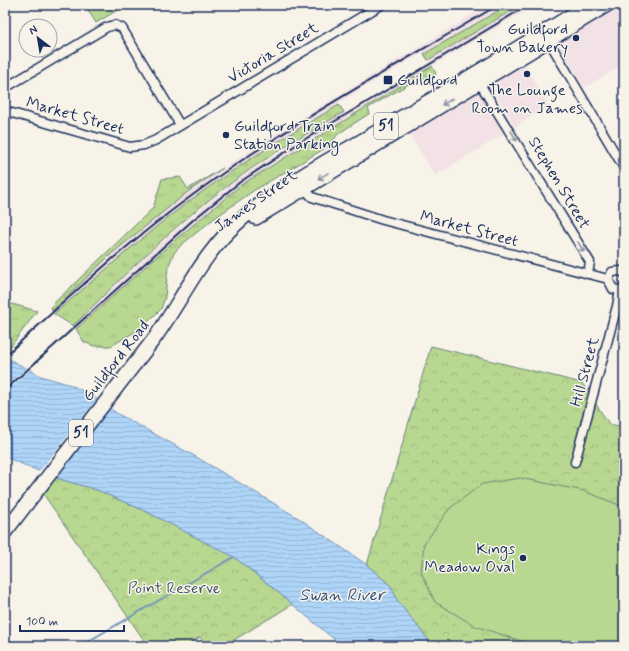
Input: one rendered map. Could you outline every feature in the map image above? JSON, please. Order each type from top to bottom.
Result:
[{"type":"highway","name":"James Street","points":[[303,182],[379,143],[480,82],[588,5]]},
{"type":"highway","name":"James Street","points":[[203,263],[236,232],[334,157],[464,80],[607,5]]},
{"type":"highway","points":[[334,157],[339,160],[344,160],[379,143]]},
{"type":"highway","name":"Guildford Road","points":[[6,530],[171,316],[203,263]]},
{"type":"street","name":"Victoria Street","points":[[180,125],[381,5]]},
{"type":"street","points":[[5,88],[107,27],[115,25],[122,28],[180,125]]},
{"type":"street","points":[[546,36],[624,168]]},
{"type":"street","points":[[464,80],[475,78],[480,82]]},
{"type":"street","name":"Stephen Street","points":[[480,82],[590,262],[588,274]]},
{"type":"street","name":"Market Street","points":[[5,111],[130,146],[150,142],[180,125]]},
{"type":"street","name":"Market Street","points":[[303,182],[323,200],[383,220],[608,279]]},
{"type":"street","points":[[622,289],[610,286],[608,279],[612,272],[624,272]]},
{"type":"street","name":"Hill Street","points":[[575,462],[622,289]]},
{"type":"shaded area","points":[[488,5],[508,5],[424,54],[423,52],[338,103],[339,105],[294,132],[206,189],[138,242],[54,314],[52,311],[110,255],[189,191],[290,125]]},
{"type":"shaded area","points":[[521,5],[535,5],[432,66],[241,185],[175,240],[76,329],[73,326],[151,251],[238,178],[344,112],[345,114],[430,63],[428,60]]},
{"type":"shaded area","points":[[624,5],[624,64],[584,88],[558,43]]},
{"type":"shaded area","points":[[524,63],[549,106],[515,127],[489,84]]},
{"type":"shaded area","points":[[481,90],[507,132],[435,176],[409,133]]},
{"type":"green space","points":[[85,5],[126,5],[96,23]]},
{"type":"green space","points":[[508,5],[521,5],[428,60],[424,54]]},
{"type":"green space","points":[[432,66],[436,74],[416,84],[414,81],[368,108],[370,113],[338,134],[329,146],[253,191],[212,220],[180,246],[174,253],[168,267],[165,297],[161,309],[143,327],[111,346],[94,346],[84,342],[76,329],[175,240],[241,185]]},
{"type":"green space","points":[[339,105],[344,112],[263,161],[194,212],[132,268],[73,326],[54,314],[187,202],[251,158]]},
{"type":"green space","points":[[223,168],[189,191],[110,255],[52,311],[51,306],[153,208],[162,179],[180,177],[188,189]]},
{"type":"green space","points":[[5,302],[37,311],[5,354]]},
{"type":"green space","points":[[431,346],[582,383],[609,424],[624,427],[624,646],[433,646],[397,600],[391,586],[367,565]]},
{"type":"green space","name":"Point Reserve","points":[[53,477],[97,490],[145,511],[234,557],[293,604],[224,646],[207,646],[200,637],[185,646],[148,646],[42,492]]},
{"type":"green space","name":"Kings Meadow Oval","points":[[520,478],[584,491],[624,507],[624,641],[615,646],[537,646],[475,626],[435,602],[421,572],[424,544],[449,509],[482,484]]},
{"type":"water","name":"Swan River","points":[[5,357],[41,376],[71,385],[91,395],[118,414],[198,458],[300,519],[367,565],[391,586],[397,600],[433,646],[342,646],[234,557],[145,511],[97,490],[53,477],[5,457]]},
{"type":"pier","points":[[29,366],[32,368],[5,392],[5,388]]},
{"type":"pier","points":[[98,398],[108,405],[51,478],[38,473]]},
{"type":"waterway","points":[[80,646],[234,557]]},
{"type":"railway","points":[[5,356],[118,254],[190,197],[264,145],[341,97],[498,5]]},
{"type":"railway","points":[[5,390],[193,220],[240,182],[302,141],[528,5]]},
{"type":"place","name":"Guildford Town Bakery","points":[[576,38]]},
{"type":"place","name":"The Lounge Room on James","points":[[527,74]]},
{"type":"place","name":"Guildford","points":[[388,80]]},
{"type":"place","name":"Guildford Train Station Parking","points":[[226,135]]},
{"type":"place","name":"Kings Meadow Oval","points":[[523,558]]}]
